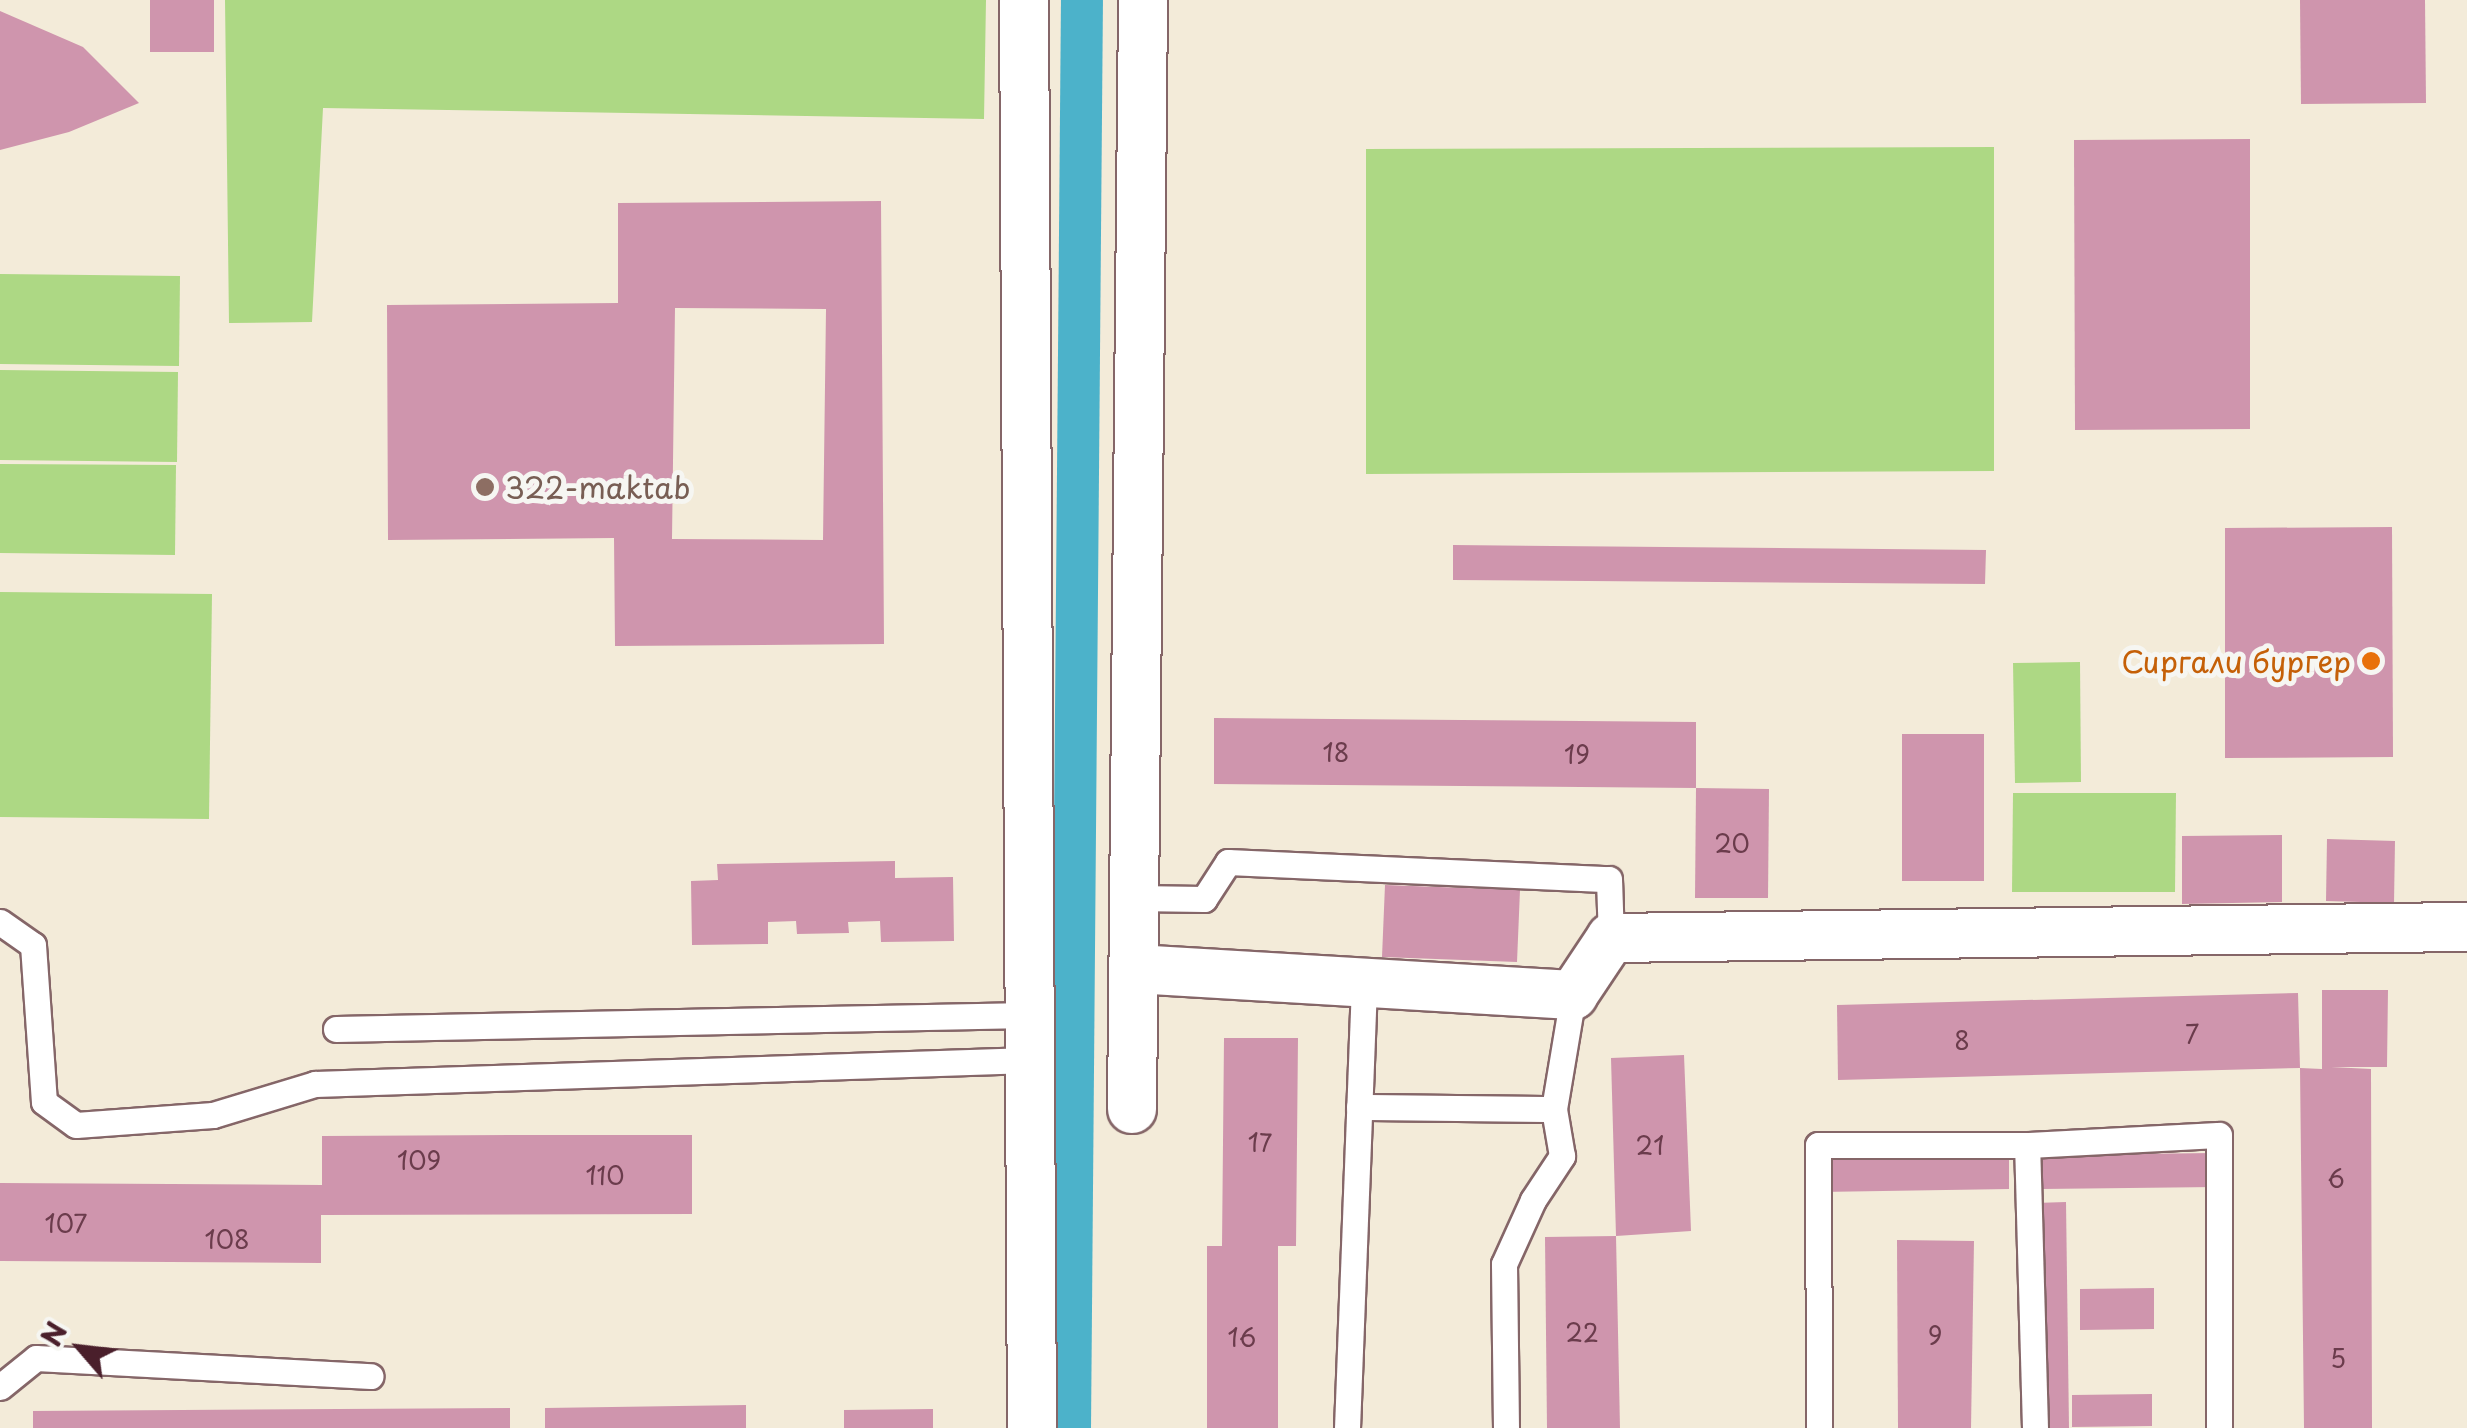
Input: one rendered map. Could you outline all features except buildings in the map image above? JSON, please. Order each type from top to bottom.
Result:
[{"type":"street","points":[[1024,0],[1032,1428]]},
{"type":"street","points":[[1132,1109],[1143,0]]},
{"type":"street","points":[[1134,969],[1574,996],[1611,938],[2467,927]]},
{"type":"lane","points":[[1135,898],[1204,898],[1228,862],[1609,879],[1611,938]]},
{"type":"lane","points":[[0,922],[32,945],[44,1102],[76,1125],[213,1115],[315,1084],[1029,1037]]},
{"type":"lane","points":[[1347,1428],[1364,983]]},
{"type":"lane","points":[[1506,1428],[1504,1264],[1533,1200],[1562,1156],[1554,1108],[1574,996]]},
{"type":"lane","points":[[336,1029],[1029,1037]]},
{"type":"lane","points":[[1359,1107],[1554,1108]]},
{"type":"lane","points":[[1819,1428],[1818,1145],[2027,1145],[2220,1135],[2220,1428]]},
{"type":"lane","points":[[2027,1145],[2035,1428]]},
{"type":"lane","points":[[0,1386],[36,1358],[372,1376]]},
{"type":"green space","points":[[225,0],[986,0],[984,119],[323,108],[312,322],[229,323]]},
{"type":"green space","points":[[1994,147],[1994,471],[1366,474],[1366,149]]},
{"type":"green space","points":[[0,274],[180,276],[179,366],[0,364]]},
{"type":"green space","points":[[0,370],[178,372],[177,462],[0,460]]},
{"type":"green space","points":[[0,464],[176,465],[175,555],[0,553]]},
{"type":"green space","points":[[0,592],[212,594],[209,819],[0,817]]},
{"type":"green space","points":[[2080,662],[2081,782],[2015,783],[2013,663]]},
{"type":"green space","points":[[2013,793],[2176,793],[2175,892],[2012,892]]},
{"type":"waterway","points":[[1070,1428],[1082,0]]},
{"type":"place","name":"322-maktab","points":[[485,487]]},
{"type":"place","name":"Сиргали бургер","points":[[2371,661]]}]
